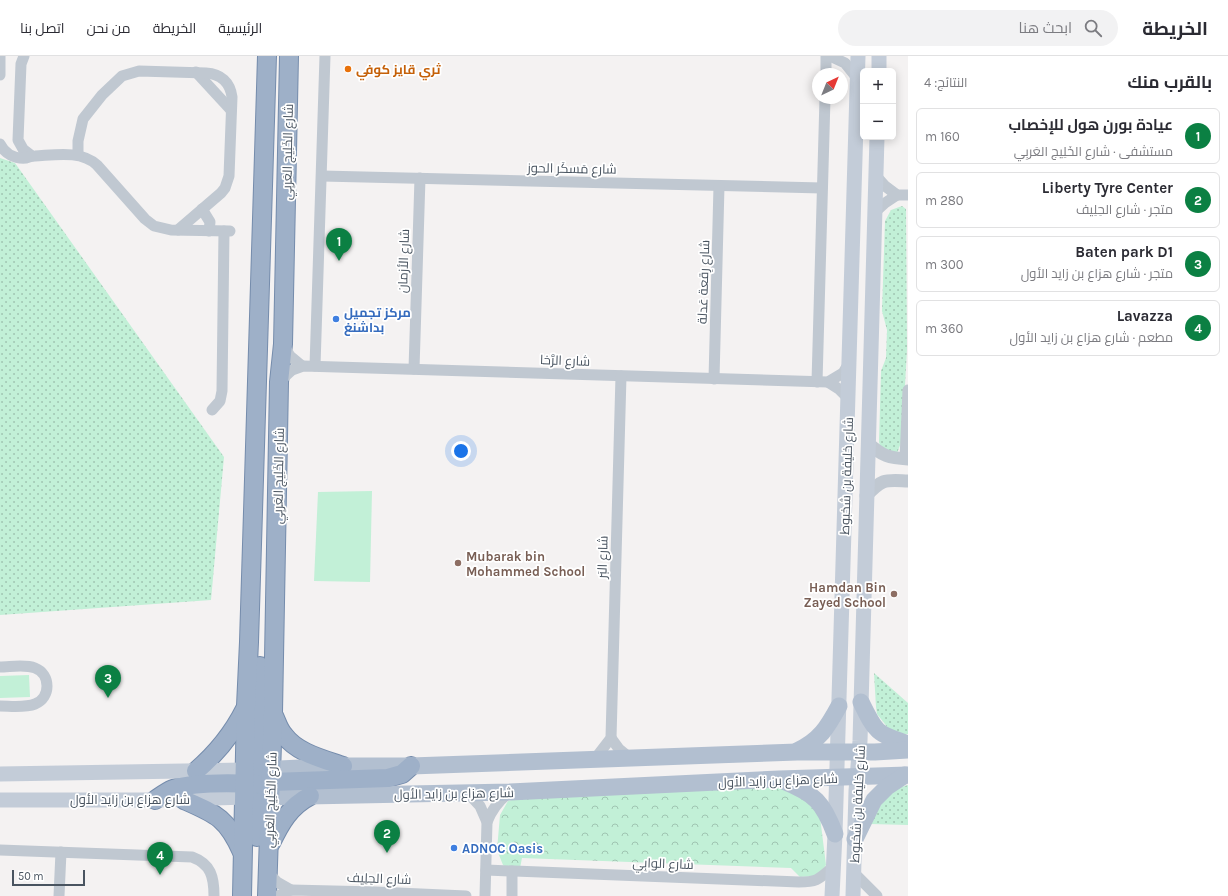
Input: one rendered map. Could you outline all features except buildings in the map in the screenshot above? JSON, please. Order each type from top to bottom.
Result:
[{"type":"highway","name":"شارع الخَلِيج العَربِي","points":[[266,57],[246,706],[269,848],[267,896]]},
{"type":"highway","name":"شارع الخَلِيج العَربِي","points":[[242,896],[243,854],[273,713],[280,382],[292,59]]},
{"type":"highway","points":[[250,601],[258,618],[260,634],[259,783],[256,896]]},
{"type":"highway","points":[[196,771],[222,745],[235,727],[246,706]]},
{"type":"highway","points":[[273,713],[281,730],[290,741],[303,750],[343,766]]},
{"type":"highway","points":[[155,800],[165,793],[180,788],[224,784],[388,778],[402,774],[411,766]]},
{"type":"highway","points":[[269,848],[287,814],[297,804],[310,796]]},
{"type":"highway","points":[[184,800],[213,813],[226,823],[236,838],[243,854]]},
{"type":"main road","name":"شارع خليفة بن شخبوط","points":[[832,896],[838,752],[858,56]]},
{"type":"main road","points":[[879,56],[879,68]]},
{"type":"main road","name":"شارع خليفة بن شخبوط","points":[[853,896],[859,752],[877,140]]},
{"type":"main road","points":[[860,702],[875,729],[885,736],[908,744]]},
{"type":"main road","points":[[796,752],[809,746],[820,736],[828,726],[839,706]]},
{"type":"main road","name":"شارع هزاع بن زايد الأول","points":[[0,800],[184,800],[343,766],[411,766],[796,752],[908,750]]},
{"type":"main road","name":"شارع هزاع بن زايد الأول","points":[[0,774],[196,771],[259,783],[310,796],[510,792],[779,779],[907,775]]},
{"type":"main road","points":[[855,839],[874,800],[887,787],[907,775]]},
{"type":"main road","points":[[779,779],[802,788],[810,794],[820,804],[828,816],[835,834]]},
{"type":"street","points":[[0,56],[0,75]]},
{"type":"street","points":[[24,56],[21,64],[18,140],[23,149],[32,156]]},
{"type":"street","points":[[315,366],[325,56]]},
{"type":"street","points":[[826,56],[826,68]]},
{"type":"street","points":[[830,56],[845,64],[857,78]]},
{"type":"street","points":[[78,155],[78,141],[83,119],[102,95],[117,80],[129,73],[139,71],[196,72],[216,74],[225,80],[231,92],[228,182],[221,193],[178,230]]},
{"type":"street","points":[[196,72],[231,110]]},
{"type":"street","points":[[822,382],[822,188],[825,104]]},
{"type":"street","points":[[0,144],[9,146],[18,140]]},
{"type":"street","points":[[0,144],[5,152],[15,157],[78,155],[93,162],[150,223],[160,228],[227,231],[222,396],[218,405],[212,410]]},
{"type":"street","name":"شارع مَسكَر الحوز","points":[[322,176],[822,188]]},
{"type":"street","points":[[876,176],[885,186],[903,195]]},
{"type":"street","name":"شارع الأزمان","points":[[414,369],[420,178]]},
{"type":"street","name":"شارع رِقعة عَدلة","points":[[714,378],[719,186]]},
{"type":"street","points":[[874,214],[885,203],[903,195]]},
{"type":"street","points":[[202,209],[210,222],[209,231]]},
{"type":"street","points":[[280,382],[292,370],[302,366],[290,356],[282,344]]},
{"type":"street","points":[[822,382],[843,373],[849,363]]},
{"type":"street","name":"شارع الرَّخا","points":[[302,366],[822,382]]},
{"type":"street","name":"شارع البَر","points":[[611,738],[621,376]]},
{"type":"street","points":[[822,382],[839,389],[848,398]]},
{"type":"street","points":[[868,443],[882,455],[892,458],[906,459],[908,390]]},
{"type":"street","points":[[866,496],[876,486],[885,481],[908,481]]},
{"type":"street","points":[[0,667],[26,666],[35,668],[46,678],[47,688],[42,700],[34,704],[0,706]]},
{"type":"street","points":[[594,760],[611,738],[619,749],[630,758]]},
{"type":"street","points":[[487,822],[496,805],[510,792]]},
{"type":"street","points":[[468,793],[480,806],[487,822],[485,896]]},
{"type":"street","points":[[0,850],[192,857],[202,862],[210,871],[214,883],[214,896]]},
{"type":"street","points":[[60,896],[61,852]]},
{"type":"street","name":"شارع الوابِي","points":[[486,870],[812,882],[833,867]]},
{"type":"street","points":[[512,871],[512,896]]},
{"type":"street","points":[[267,872],[277,882],[291,890]]},
{"type":"street","points":[[854,873],[877,896]]},
{"type":"street","name":"شارع الحِلِيف","points":[[278,896],[291,890],[466,896]]},
{"type":"green space","points":[[0,158],[15,163],[224,457],[211,600],[0,615]]},
{"type":"green space","points":[[902,206],[906,209],[907,349],[902,440],[896,456],[881,450],[879,442],[881,371],[886,358],[887,330],[882,311],[885,221],[891,210]]},
{"type":"green space","points":[[372,491],[370,582],[314,581],[318,492]]},
{"type":"green space","points":[[874,673],[908,703],[908,734],[895,734],[877,714]]},
{"type":"green space","points":[[29,675],[30,697],[0,698],[0,676]]},
{"type":"green space","points":[[908,785],[908,825],[870,824],[887,794]]},
{"type":"green space","points":[[783,787],[819,809],[826,865],[816,876],[800,877],[791,868],[522,858],[520,868],[511,869],[503,865],[497,850],[500,815],[508,801],[523,797]]},
{"type":"place","name":"ثري قايز كوفي","points":[[348,69]]},
{"type":"place","name":"عيادة بورن هول للإخصاب","points":[[339,261]]},
{"type":"place","name":"مركز تجميل بداشنغ","points":[[336,319]]},
{"type":"place","name":"Mubarak bin Mohammed School","points":[[458,563]]},
{"type":"place","name":"Hamdan Bin Zayed School","points":[[894,594]]},
{"type":"place","name":"Baten park D1","points":[[108,698]]},
{"type":"place","name":"ADNOC Oasis","points":[[454,848]]},
{"type":"place","name":"Liberty Tyre Center","points":[[387,853]]},
{"type":"place","name":"Lavazza","points":[[160,875]]}]
